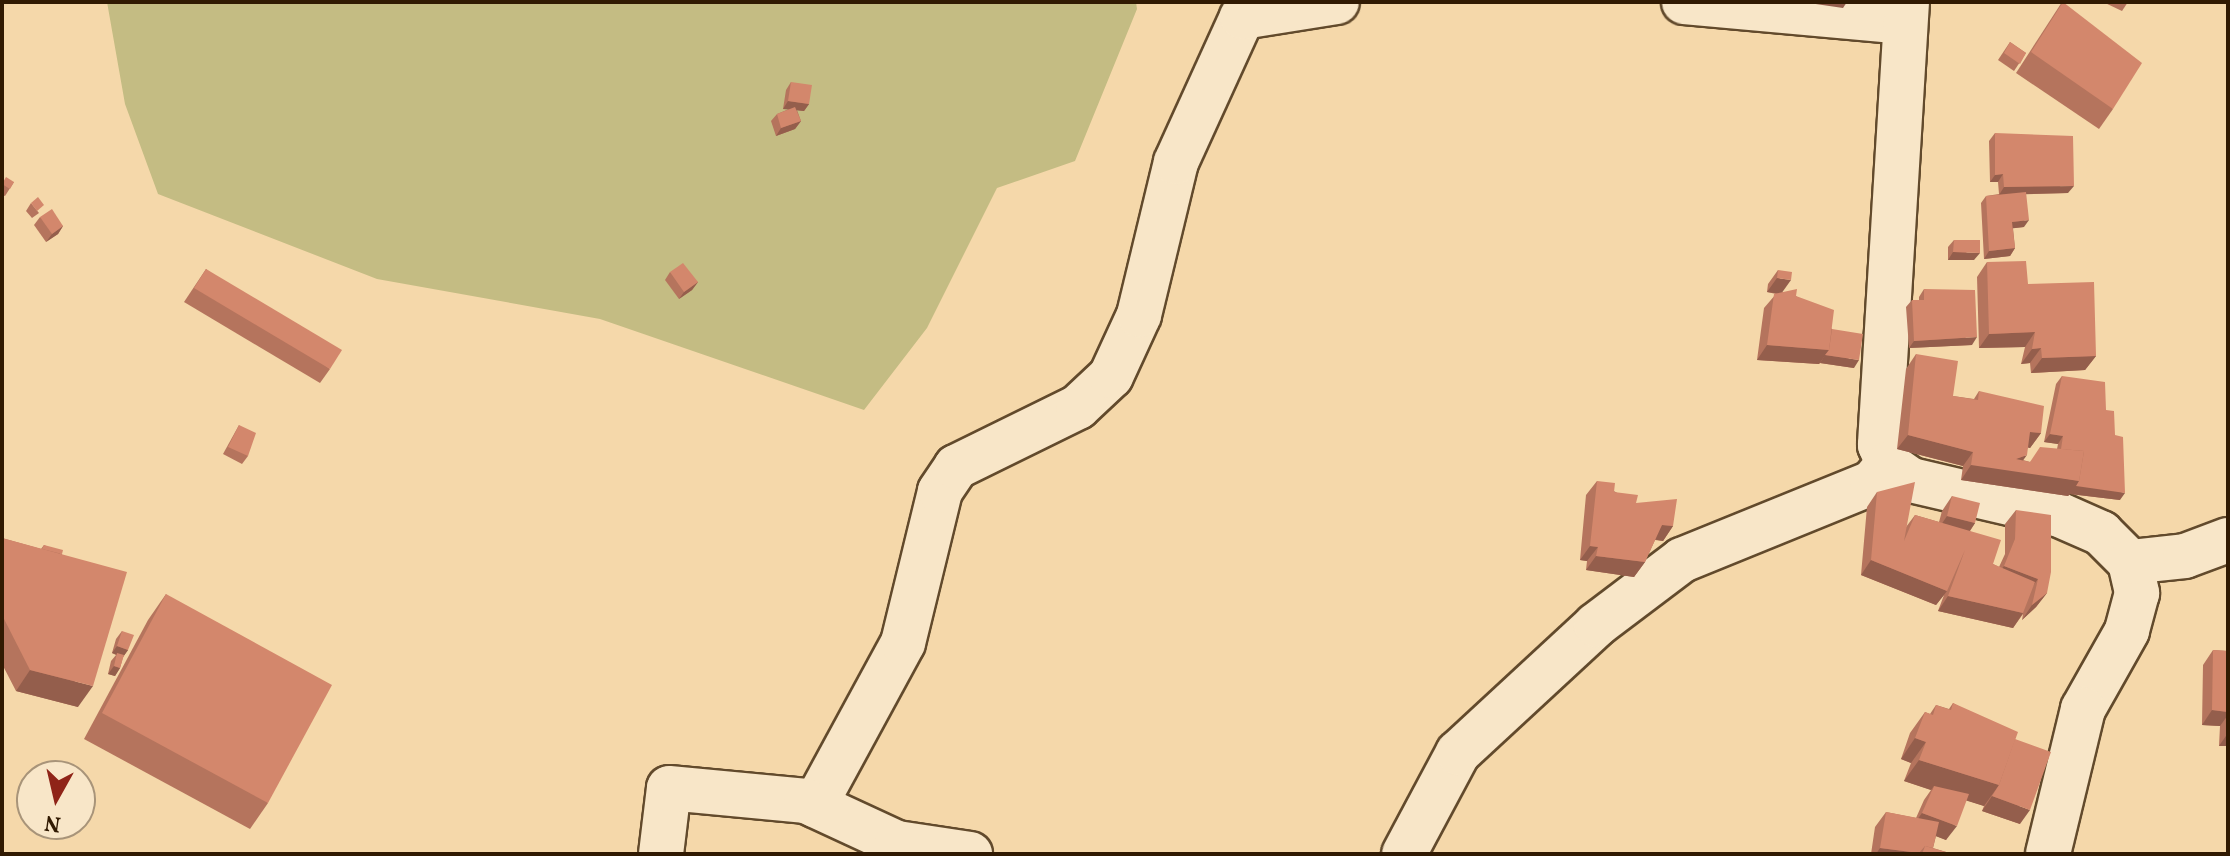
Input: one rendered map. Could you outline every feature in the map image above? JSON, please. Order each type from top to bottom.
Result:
[{"type":"street","points":[[815,805],[903,643],[940,491],[956,467],[1078,407],[1111,376],[1139,315],[1176,162],[1242,17],[1337,2]]},
{"type":"street","points":[[1684,2],[1905,12],[1881,381],[1880,445],[1888,464],[1911,480],[2060,515],[2101,533],[2130,562],[2137,593],[2127,631],[2083,709],[2048,854]]},
{"type":"street","points":[[1404,854],[1458,753],[1596,625],[1682,560],[1872,483],[1888,464]]},
{"type":"street","points":[[2130,562],[2185,556],[2228,540]]},
{"type":"street","points":[[661,854],[669,788],[815,805],[897,843],[970,854]]},
{"type":"shaded area","points":[[107,2],[1136,2],[1137,9],[1075,161],[997,188],[927,328],[864,410],[600,319],[377,279],[158,194],[125,104]]},
{"type":"building","points":[[2063,2],[2142,63],[2113,109],[2031,52]]},
{"type":"building","points":[[2010,42],[2026,53],[2020,64],[2004,53]]},
{"type":"building","points":[[791,82],[812,85],[809,104],[788,101]]},
{"type":"building","points":[[795,107],[801,121],[781,128],[777,114]]},
{"type":"building","points":[[1995,133],[2073,136],[2074,186],[2004,187],[2003,174],[1995,175]]},
{"type":"building","points":[[6,177],[14,182],[10,189],[2,184]]},
{"type":"building","points":[[2026,192],[2029,220],[2012,222],[2015,248],[1989,251],[1986,196]]},
{"type":"building","points":[[38,197],[44,205],[37,211],[31,203]]},
{"type":"building","points":[[52,209],[63,226],[52,234],[40,217]]},
{"type":"building","points":[[1954,240],[1980,240],[1980,253],[1953,252]]},
{"type":"building","points":[[2026,261],[2028,284],[2094,282],[2096,356],[2042,358],[2041,348],[2032,349],[2035,332],[1989,334],[1987,262]]},
{"type":"building","points":[[683,263],[698,282],[684,292],[670,272]]},
{"type":"building","points":[[206,269],[342,350],[330,369],[194,288]]},
{"type":"building","points":[[1778,270],[1792,272],[1791,280],[1777,278]]},
{"type":"building","points":[[1797,289],[1796,296],[1834,310],[1829,350],[1767,345],[1774,294]]},
{"type":"building","points":[[1924,289],[1975,290],[1977,337],[1914,341],[1912,300],[1924,300]]},
{"type":"building","points":[[1832,329],[1863,334],[1859,360],[1825,355],[1829,350]]},
{"type":"building","points":[[1916,354],[1958,361],[1953,396],[1978,400],[1979,391],[2044,406],[2041,433],[2030,432],[2027,455],[2016,459],[2030,462],[2040,447],[2084,451],[2079,481],[1971,465],[1973,452],[1908,435]]},
{"type":"building","points":[[2062,376],[2105,382],[2106,410],[2114,411],[2115,435],[2123,437],[2125,493],[2076,486],[2084,451],[2061,449],[2063,436],[2050,434]]},
{"type":"building","points":[[239,425],[256,433],[248,456],[228,447]]},
{"type":"building","points":[[1597,481],[1615,483],[1614,492],[1638,495],[1636,503],[1677,499],[1673,526],[1662,525],[1645,562],[1596,556],[1598,547],[1590,546]]},
{"type":"building","points":[[1915,482],[1904,541],[1915,515],[2001,540],[1993,564],[2035,582],[2023,613],[1948,596],[1965,550],[1947,591],[1871,560],[1877,492]]},
{"type":"building","points":[[1952,496],[1980,503],[1975,523],[1947,516]]},
{"type":"building","points":[[2016,510],[2051,515],[2051,572],[2047,593],[2032,605],[2038,579],[2004,566],[2015,539]]},
{"type":"building","points":[[2,538],[127,572],[93,686],[30,670],[2,615]]},
{"type":"building","points":[[44,545],[63,550],[62,554],[42,549]]},
{"type":"building","points":[[166,594],[332,685],[268,803],[102,713]]},
{"type":"building","points":[[122,631],[134,635],[128,650],[117,646]]},
{"type":"building","points":[[2213,650],[2228,651],[2228,712],[2212,710]]},
{"type":"building","points":[[117,653],[124,655],[120,668],[114,666]]},
{"type":"building","points":[[1953,703],[2018,732],[1999,785],[1919,760],[1926,742],[1915,738],[1925,712],[1933,715],[1936,705],[1951,710]]},
{"type":"building","points":[[2015,739],[2051,752],[2030,810],[1992,796]]},
{"type":"building","points":[[1934,786],[1969,794],[1957,826],[1922,813]]},
{"type":"building","points":[[1886,812],[1939,822],[1933,848],[1925,846],[1919,853],[1880,848]]},
{"type":"building","points":[[1925,846],[1953,854],[1922,854]]}]
